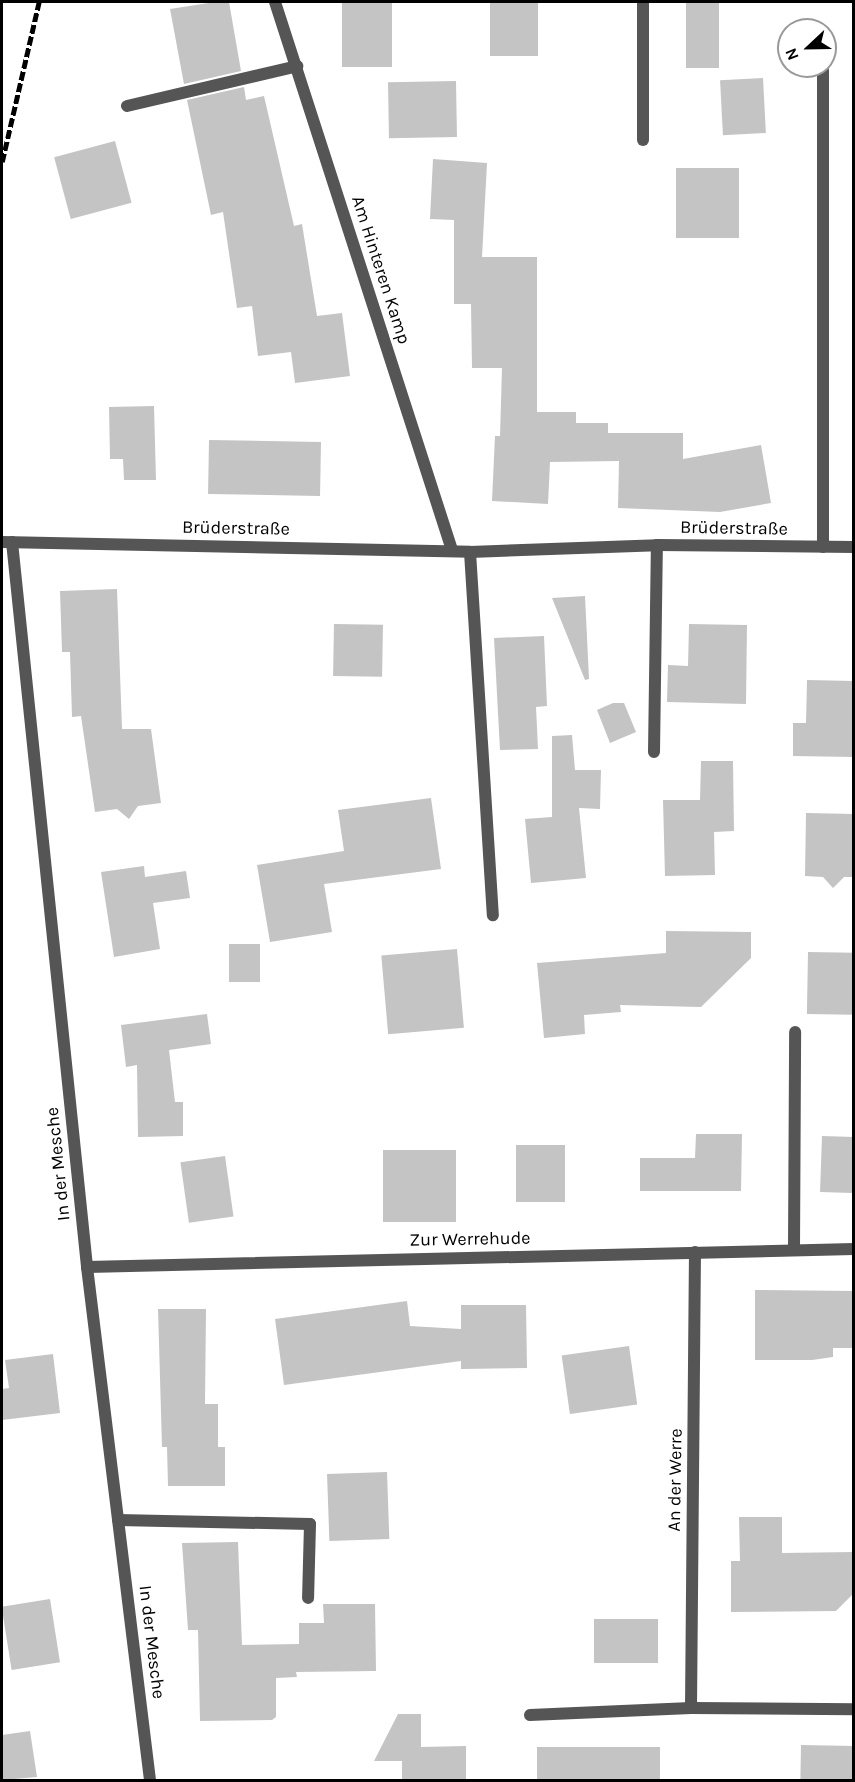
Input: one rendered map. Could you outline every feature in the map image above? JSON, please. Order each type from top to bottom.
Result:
[{"type":"street","name":"Am Hinteren Kamp","points":[[275,2],[452,550]]},
{"type":"street","points":[[643,2],[643,140]]},
{"type":"street","points":[[126,106],[297,66]]},
{"type":"street","points":[[823,78],[823,547]]},
{"type":"street","name":"Brüderstraße","points":[[7,542],[470,552],[657,545],[854,547]]},
{"type":"street","name":"In der Mesche","points":[[7,542],[87,1267],[150,1780]]},
{"type":"street","points":[[654,752],[657,545]]},
{"type":"street","points":[[470,552],[493,915]]},
{"type":"street","points":[[794,1249],[795,1032]]},
{"type":"street","name":"Zur Werrehude","points":[[87,1267],[854,1249]]},
{"type":"street","name":"An der Werre","points":[[691,1708],[695,1252]]},
{"type":"street","points":[[118,1520],[310,1524],[308,1598]]},
{"type":"street","points":[[530,1714],[691,1708],[854,1709]]},
{"type":"building","points":[[229,2],[241,71],[184,84],[170,9]]},
{"type":"building","points":[[342,2],[392,2],[392,67],[342,67]]},
{"type":"building","points":[[490,2],[538,2],[538,56],[490,56]]},
{"type":"building","points":[[686,2],[719,2],[719,68],[686,68]]},
{"type":"building","points":[[763,78],[766,133],[723,135],[720,80]]},
{"type":"building","points":[[456,81],[457,137],[389,138],[388,82]]},
{"type":"building","points":[[244,87],[246,100],[264,96],[294,226],[302,224],[317,316],[342,313],[350,376],[295,383],[291,352],[258,356],[252,306],[237,308],[223,212],[211,215],[187,100]]},
{"type":"building","points":[[115,141],[132,203],[71,219],[54,157]]},
{"type":"building","points":[[433,159],[487,163],[482,257],[537,257],[537,412],[576,412],[576,423],[608,423],[608,433],[683,433],[683,459],[761,445],[771,503],[720,512],[618,508],[619,461],[550,462],[548,504],[492,501],[495,436],[500,436],[502,368],[472,368],[471,304],[454,304],[454,220],[430,219]]},
{"type":"building","points":[[676,168],[739,168],[739,238],[676,238]]},
{"type":"building","points":[[154,406],[156,480],[124,480],[123,459],[110,459],[109,407]]},
{"type":"building","points":[[209,440],[321,442],[320,496],[208,494]]},
{"type":"building","points":[[117,589],[122,729],[151,729],[161,803],[138,806],[129,819],[117,809],[95,812],[81,716],[72,717],[70,652],[62,652],[60,591]]},
{"type":"building","points":[[585,596],[589,679],[585,680],[552,598]]},
{"type":"building","points":[[334,624],[383,625],[382,677],[333,676]]},
{"type":"building","points":[[689,624],[747,625],[746,704],[667,702],[668,665],[688,666]]},
{"type":"building","points":[[544,636],[547,706],[536,707],[538,749],[500,750],[494,638]]},
{"type":"building","points":[[807,680],[854,681],[854,757],[793,756],[793,723],[806,723]]},
{"type":"building","points":[[613,703],[624,703],[636,732],[610,743],[597,710]]},
{"type":"building","points":[[572,735],[575,770],[601,770],[600,809],[579,808],[586,878],[531,883],[525,819],[552,817],[552,736]]},
{"type":"building","points":[[701,761],[733,761],[734,831],[714,832],[715,875],[665,876],[663,800],[700,800]]},
{"type":"building","points":[[431,798],[441,869],[324,884],[332,932],[270,942],[257,865],[344,851],[338,810]]},
{"type":"building","points":[[806,813],[854,814],[854,877],[844,877],[833,888],[823,877],[805,876]]},
{"type":"building","points":[[144,866],[145,877],[186,871],[190,898],[153,903],[160,949],[114,957],[101,872]]},
{"type":"building","points":[[666,931],[751,932],[751,958],[701,1007],[620,1005],[621,1012],[584,1015],[585,1034],[544,1038],[537,963],[666,953]]},
{"type":"building","points":[[229,944],[260,944],[260,982],[229,982]]},
{"type":"building","points":[[457,949],[464,1028],[388,1034],[381,956]]},
{"type":"building","points":[[808,952],[854,953],[853,1015],[807,1014]]},
{"type":"building","points":[[207,1014],[211,1044],[169,1050],[175,1102],[183,1102],[183,1136],[138,1137],[137,1065],[126,1067],[121,1025]]},
{"type":"building","points":[[696,1134],[742,1134],[741,1191],[640,1191],[640,1158],[695,1158]]},
{"type":"building","points":[[822,1136],[854,1137],[852,1193],[820,1192]]},
{"type":"building","points":[[516,1145],[565,1145],[565,1202],[516,1202]]},
{"type":"building","points":[[383,1150],[456,1150],[456,1222],[383,1222]]},
{"type":"building","points":[[225,1156],[233,1216],[189,1223],[180,1162]]},
{"type":"building","points":[[755,1290],[854,1291],[854,1348],[833,1348],[833,1357],[812,1360],[755,1360]]},
{"type":"building","points":[[407,1301],[410,1326],[461,1329],[461,1305],[526,1305],[527,1368],[461,1369],[461,1361],[284,1385],[275,1319]]},
{"type":"building","points":[[158,1309],[206,1309],[205,1404],[218,1404],[218,1447],[225,1447],[225,1486],[168,1486],[167,1447],[162,1447]]},
{"type":"building","points":[[629,1346],[637,1404],[570,1414],[562,1355]]},
{"type":"building","points":[[53,1354],[60,1413],[2,1420],[2,1389],[9,1388],[5,1360]]},
{"type":"building","points":[[387,1472],[389,1539],[329,1541],[327,1474]]},
{"type":"building","points":[[739,1517],[782,1517],[782,1553],[854,1552],[854,1593],[836,1611],[731,1612],[731,1561],[740,1561]]},
{"type":"building","points":[[238,1542],[242,1645],[299,1644],[299,1623],[324,1623],[323,1604],[375,1604],[376,1671],[296,1672],[297,1677],[276,1678],[276,1717],[272,1720],[200,1721],[198,1630],[188,1630],[182,1543]]},
{"type":"building","points":[[50,1599],[60,1662],[12,1670],[2,1607]]},
{"type":"building","points":[[594,1619],[658,1619],[658,1663],[594,1663]]},
{"type":"building","points":[[398,1714],[421,1714],[421,1747],[466,1746],[466,1780],[402,1780],[402,1761],[374,1761]]},
{"type":"building","points":[[30,1731],[37,1777],[2,1780],[2,1735]]},
{"type":"building","points":[[801,1745],[854,1746],[853,1780],[800,1780]]},
{"type":"building","points":[[537,1747],[660,1747],[660,1780],[537,1780]]},
{"type":"railway","points":[[2,162],[39,2]]}]
